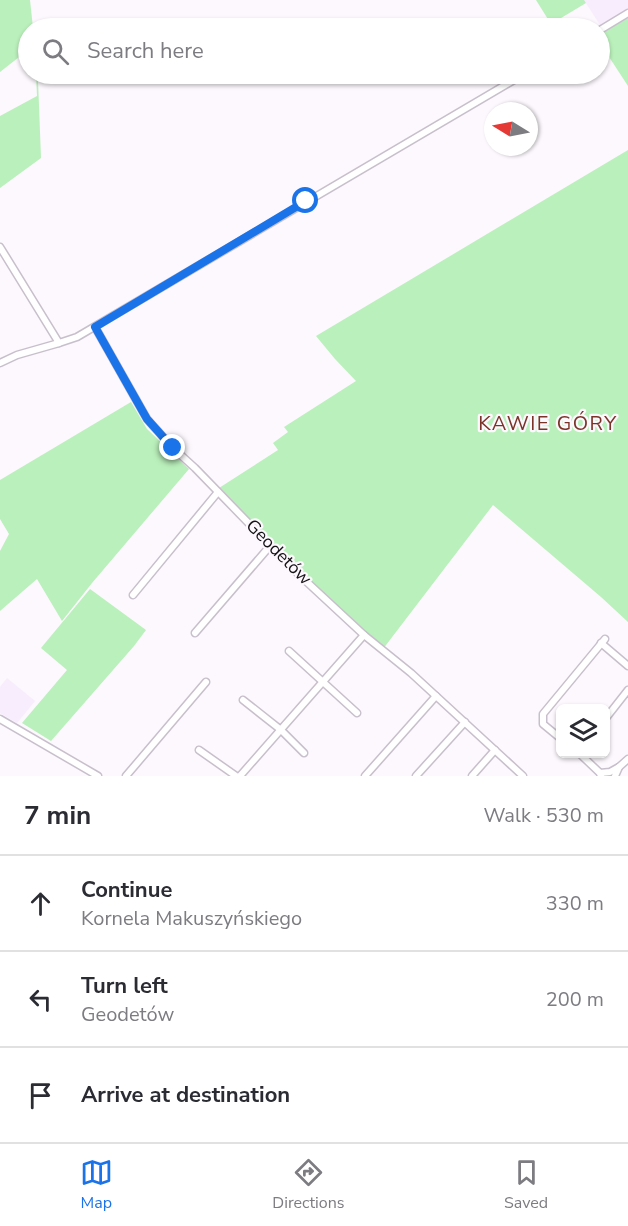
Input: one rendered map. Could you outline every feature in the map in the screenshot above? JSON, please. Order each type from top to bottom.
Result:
[{"type":"street","points":[[610,24],[628,13]]},
{"type":"street","points":[[0,363],[17,355],[77,337],[507,84]]},
{"type":"street","points":[[0,247],[59,343]]},
{"type":"street","name":"Geodetów","points":[[95,327],[147,419],[173,448],[295,571],[523,776]]},
{"type":"street","points":[[133,595],[218,492]]},
{"type":"street","points":[[195,633],[270,546]]},
{"type":"street","points":[[199,750],[238,776],[364,635]]},
{"type":"street","points":[[556,734],[543,724],[543,714],[603,641],[628,666]]},
{"type":"street","points":[[289,651],[357,713]]},
{"type":"street","points":[[126,776],[206,682]]},
{"type":"street","points":[[610,713],[628,690]]},
{"type":"street","points":[[365,776],[436,696]]},
{"type":"street","points":[[243,700],[281,730],[304,753]]},
{"type":"street","points":[[0,719],[98,776]]},
{"type":"street","points":[[416,776],[465,722]]},
{"type":"street","points":[[472,776],[495,750]]},
{"type":"street","points":[[585,758],[600,774],[610,772],[628,759]]},
{"type":"street","points":[[615,776],[619,767]]},
{"type":"shaded area","points":[[584,0],[628,0],[628,13],[610,23],[610,18],[596,18]]},
{"type":"shaded area","points":[[7,678],[35,701],[17,723],[0,713],[0,687]]},
{"type":"green space","points":[[0,0],[30,0],[32,18],[18,18],[18,58],[0,72]]},
{"type":"green space","points":[[536,0],[584,0],[586,3],[561,18],[547,18]]},
{"type":"green space","points":[[628,18],[628,86],[610,58],[610,28]]},
{"type":"green space","points":[[36,84],[38,84],[41,158],[0,188],[0,116],[37,96]]},
{"type":"green space","points":[[628,150],[628,622],[493,505],[383,649],[298,571],[219,488],[278,450],[273,443],[288,432],[284,427],[356,381],[316,336]]},
{"type":"green space","points":[[131,402],[147,429],[189,469],[62,621],[37,579],[0,611],[0,551],[9,534],[0,519],[0,480]]},
{"type":"green space","points":[[90,589],[146,630],[51,741],[22,723],[67,670],[41,648]]},
{"type":"district","name":"KAWIE GÓRY","points":[[548,423]]},
{"type":"route","points":[[173,448],[147,419],[95,327],[306,201]]}]
